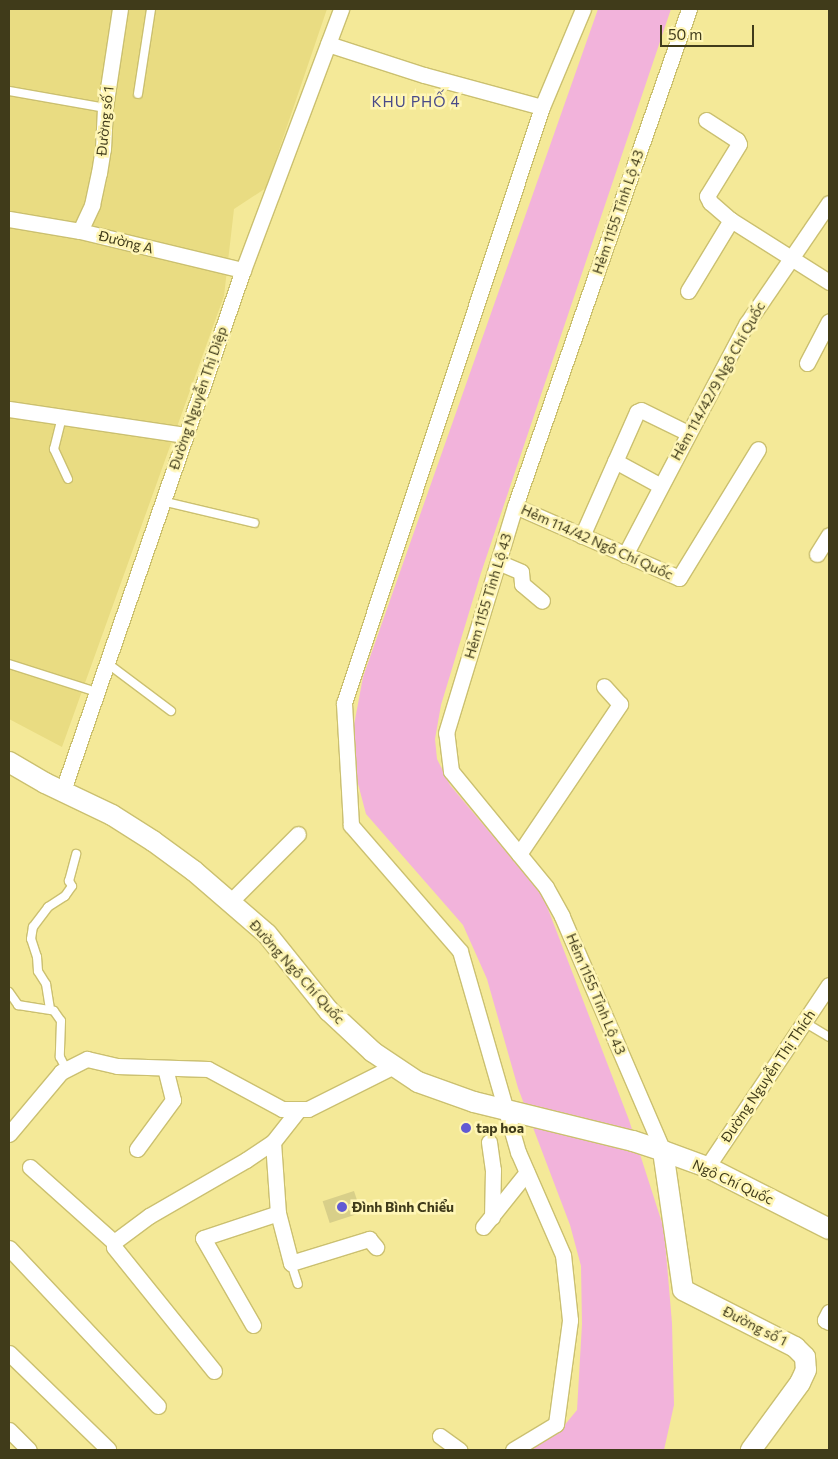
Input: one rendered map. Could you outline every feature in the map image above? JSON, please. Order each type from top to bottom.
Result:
[{"type":"main road","name":"Đường Ngô Chí Quốc","points":[[9,762],[44,783],[63,790],[112,815],[153,841],[267,934],[329,1010],[374,1052],[418,1082],[474,1102],[633,1141]]},
{"type":"main road","name":"Ngô Chí Quốc","points":[[633,1141],[707,1167],[829,1229]]},
{"type":"main road","name":"Đường số 1","points":[[663,1151],[682,1290],[795,1347],[805,1357],[806,1370],[800,1383],[751,1450]]},
{"type":"street","name":"Đường số 1","points":[[80,231],[95,196],[103,149],[105,108],[120,9]]},
{"type":"street","name":"Đường Nguyễn Thị Diệp","points":[[63,790],[243,270],[341,9]]},
{"type":"street","points":[[513,1450],[556,1424],[570,1320],[563,1255],[527,1172],[512,1112],[460,951],[351,825],[344,704],[542,107],[583,9]]},
{"type":"street","name":"Hẻm 1155 Tỉnh Lộ 43","points":[[663,1151],[562,916],[546,887],[451,772],[446,733],[515,506],[689,9]]},
{"type":"street","points":[[328,44],[424,75],[542,107]]},
{"type":"street","points":[[706,120],[737,140],[739,144],[707,196],[710,202],[731,220],[829,282]]},
{"type":"street","name":"Hẻm 114/42/9 Ngô Chí Quốc","points":[[625,555],[747,323],[829,203]]},
{"type":"street","name":"Đường A","points":[[9,219],[80,231],[243,270]]},
{"type":"street","points":[[688,291],[731,220]]},
{"type":"street","points":[[807,363],[829,321]]},
{"type":"street","points":[[9,408],[185,435]]},
{"type":"street","points":[[582,536],[637,412],[640,410],[688,433]]},
{"type":"street","name":"Hẻm 114/42 Ngô Chí Quốc","points":[[515,506],[679,578],[758,450]]},
{"type":"street","points":[[615,461],[661,486]]},
{"type":"street","points":[[818,554],[829,535]]},
{"type":"street","points":[[498,562],[521,572],[522,584],[542,601]]},
{"type":"street","points":[[519,854],[620,704],[604,686]]},
{"type":"street","points":[[230,902],[298,834]]},
{"type":"street","name":"Đường Nguyễn Thị Thích","points":[[707,1167],[829,985]]},
{"type":"street","points":[[9,1134],[61,1072],[87,1059],[117,1066],[208,1069],[282,1109],[308,1109],[394,1066]]},
{"type":"street","points":[[137,1149],[173,1100],[165,1068]]},
{"type":"street","points":[[114,1242],[149,1216],[246,1160],[273,1142],[299,1109]]},
{"type":"street","points":[[273,1142],[278,1212],[291,1263],[369,1239],[376,1247]]},
{"type":"street","points":[[490,1142],[493,1170],[488,1222],[527,1172]]},
{"type":"street","points":[[30,1167],[114,1242],[114,1247],[214,1370]]},
{"type":"street","points":[[253,1325],[203,1238],[278,1212]]},
{"type":"street","points":[[9,1248],[158,1406]]},
{"type":"street","points":[[829,1312],[825,1320],[829,1322]]},
{"type":"street","points":[[9,1353],[108,1449]]},
{"type":"street","points":[[9,1430],[29,1450]]},
{"type":"street","points":[[440,1436],[459,1450]]},
{"type":"lane","points":[[138,94],[151,9]]},
{"type":"lane","points":[[9,91],[105,108]]},
{"type":"lane","points":[[62,417],[54,449],[68,479]]},
{"type":"lane","points":[[162,501],[254,523]]},
{"type":"lane","points":[[107,663],[172,711]]},
{"type":"lane","points":[[9,664],[97,692]]},
{"type":"lane","points":[[50,1010],[46,984],[38,971],[37,957],[31,939],[34,927],[48,907],[65,896],[72,886],[68,881],[76,854]]},
{"type":"lane","points":[[9,992],[18,1005],[54,1011],[61,1021],[60,1057],[66,1069]]},
{"type":"lane","points":[[804,1022],[829,1038]]},
{"type":"lane","points":[[291,1263],[298,1284]]},
{"type":"shaded area","points":[[9,9],[327,9],[266,188],[234,209],[224,296],[62,747],[9,719]]},
{"type":"shaded area","points":[[598,9],[671,9],[481,573],[441,705],[435,739],[437,759],[450,785],[543,896],[629,1120],[664,1229],[672,1323],[674,1405],[664,1450],[523,1450],[563,1427],[577,1410],[582,1324],[581,1266],[570,1225],[518,1088],[487,979],[463,925],[366,814],[357,780],[354,725],[363,677]]},
{"type":"building","name":"Đình Bình Chiểu","points":[[354,1191],[361,1213],[330,1223],[323,1201]]},
{"type":"place","name":"tap hoa","points":[[466,1128]]},
{"type":"place","name":"Đình Bình Chiểu","points":[[342,1207]]},
{"type":"district","name":"KHU PHỐ 4","points":[[416,102]]}]
